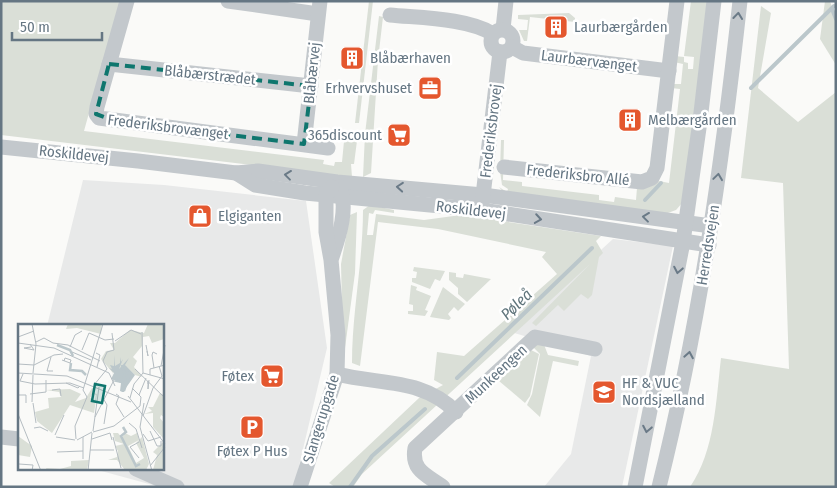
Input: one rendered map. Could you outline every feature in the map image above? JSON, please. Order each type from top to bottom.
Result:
[{"type":"street","name":"Frederiksbrovænget","points":[[127,1],[96,111],[97,116],[100,118],[328,148]]},
{"type":"street","points":[[228,1],[319,8]]},
{"type":"street","points":[[506,1],[498,32],[492,45],[506,50]]},
{"type":"street","name":"Frederiksbro Allé","points":[[504,167],[648,181],[657,168],[677,1]]},
{"type":"street","name":"Herredsvejen","points":[[635,487],[683,242],[714,1]]},
{"type":"street","name":"Herredsvejen","points":[[659,487],[685,377],[709,245],[740,1]]},
{"type":"street","name":"Blåbærvej","points":[[304,144],[319,8]]},
{"type":"street","points":[[390,14],[467,24],[498,32]]},
{"type":"street","name":"Laurbærvænget","points":[[506,50],[669,71]]},
{"type":"street","name":"Frederiksbrovej","points":[[482,210],[506,50]]},
{"type":"street","name":"Blåbærstrædet","points":[[109,64],[310,86]]},
{"type":"street","name":"Roskildevej","points":[[1,147],[138,160],[236,173],[258,171],[337,182],[483,195],[712,226]]},
{"type":"street","name":"Roskildevej","points":[[236,173],[255,184],[326,195],[482,210],[709,245]]},
{"type":"street","points":[[326,195],[337,182],[344,197]]},
{"type":"street","name":"Slangerupgade","points":[[300,487],[337,374],[338,335],[331,260],[326,232],[326,195]]},
{"type":"street","name":"Slangerupgade","points":[[331,260],[338,243],[344,197]]},
{"type":"street","name":"Munkeengen","points":[[443,487],[417,468],[413,459],[416,448],[535,337],[595,349]]},
{"type":"street","name":"Munkeengen","points":[[337,374],[359,380],[422,388],[444,399],[456,412]]},
{"type":"street","points":[[1,436],[18,439]]},
{"type":"street","points":[[138,470],[177,487]]},
{"type":"highlighted area","points":[[109,64],[311,86],[304,144],[115,121],[96,114]]},
{"type":"shaded area","points":[[1,1],[120,1],[84,131],[324,160],[323,164],[334,166],[335,162],[342,162],[345,131],[358,133],[354,164],[351,164],[352,177],[1,135]]},
{"type":"shaded area","points":[[369,1],[373,1],[359,123],[355,123]]},
{"type":"shaded area","points":[[691,1],[708,1],[683,202],[676,210],[665,214],[506,195],[499,187],[507,192],[508,189],[502,185],[500,171],[501,140],[504,140],[503,180],[522,182],[522,186],[599,195],[599,200],[614,202],[615,197],[636,200],[637,188],[649,187],[659,181],[669,183],[680,89],[671,88],[672,84],[681,84],[683,64],[674,62],[675,56],[684,57],[684,62],[688,63],[688,69],[693,69],[694,57],[684,56]]},
{"type":"shaded area","points":[[825,1],[830,1],[836,19],[836,65],[820,39]]},
{"type":"shaded area","points":[[761,6],[771,13],[758,88],[798,122],[836,92],[836,487],[690,487],[705,458],[713,425],[721,358],[789,369],[783,183],[741,178]]},
{"type":"shaded area","points":[[569,13],[575,18],[575,22],[530,17],[527,41],[524,41],[519,30],[527,30],[528,20],[518,19],[518,15]]},
{"type":"shaded area","points":[[379,16],[383,17],[378,60],[371,173],[363,177],[365,134]]},
{"type":"shaded area","points":[[83,180],[164,185],[306,201],[327,348],[294,487],[160,487],[98,470],[164,470],[164,324],[47,324]]},
{"type":"shaded area","points":[[370,205],[394,210],[394,213],[375,210],[373,214],[369,213],[367,235],[373,235],[376,214],[424,220],[461,215],[601,236],[596,241],[603,253],[599,257],[592,295],[588,299],[581,294],[564,311],[558,305],[536,326],[532,323],[590,264],[362,474],[353,487],[335,487],[329,483],[419,398],[443,385],[434,380],[437,352],[464,356],[557,274],[542,257],[546,252],[438,229],[378,222],[360,366],[352,363],[352,344],[363,229],[363,210]]},
{"type":"shaded area","points":[[357,212],[355,273],[345,348],[343,349],[341,264],[350,215]]},
{"type":"shaded area","points":[[613,239],[673,246],[622,487],[544,487],[571,454],[591,356],[511,332]]},
{"type":"shaded area","points":[[414,267],[445,271],[440,281],[435,279],[430,289],[412,282],[412,278],[416,278],[417,272],[413,271]]},
{"type":"shaded area","points":[[449,272],[456,273],[456,277],[463,278],[464,274],[491,279],[467,302],[458,294],[458,288],[449,280]]},
{"type":"shaded area","points":[[411,285],[417,287],[416,290],[431,296],[425,310],[428,311],[425,316],[408,314],[408,311],[413,311],[413,305],[409,304]]},
{"type":"shaded area","points":[[443,287],[465,304],[458,311],[454,307],[448,314],[451,318],[449,320],[430,317]]},
{"type":"shaded area","points":[[543,342],[548,355],[579,361],[578,366],[553,361],[540,417],[527,405],[532,394],[540,354],[532,346]]},
{"type":"shaded area","points":[[531,350],[539,354],[530,396],[525,403],[499,381]]},
{"type":"waterway","name":"Pøleå","points":[[751,88],[834,6]]},
{"type":"waterway","points":[[832,9],[836,19]]},
{"type":"waterway","name":"Pøleå","points":[[645,200],[661,183]]},
{"type":"waterway","name":"Pøleå","points":[[457,378],[592,248]]},
{"type":"waterway","name":"Pøleå","points":[[350,487],[372,456],[425,409]]},
{"type":"place","name":"Laurbærgården","points":[[556,27]]},
{"type":"place","name":"Blåbærhaven","points":[[352,58]]},
{"type":"place","name":"Erhvervshuset","points":[[430,88]]},
{"type":"place","name":"Melbærgården","points":[[630,120]]},
{"type":"place","name":"365discount","points":[[399,135]]},
{"type":"place","name":"Elgiganten","points":[[200,216]]},
{"type":"place","name":"Føtex","points":[[272,376]]},
{"type":"place","name":"HF & VUC Nordsjælland","points":[[604,392]]},
{"type":"place","name":"Føtex P Hus","points":[[252,427]]}]
